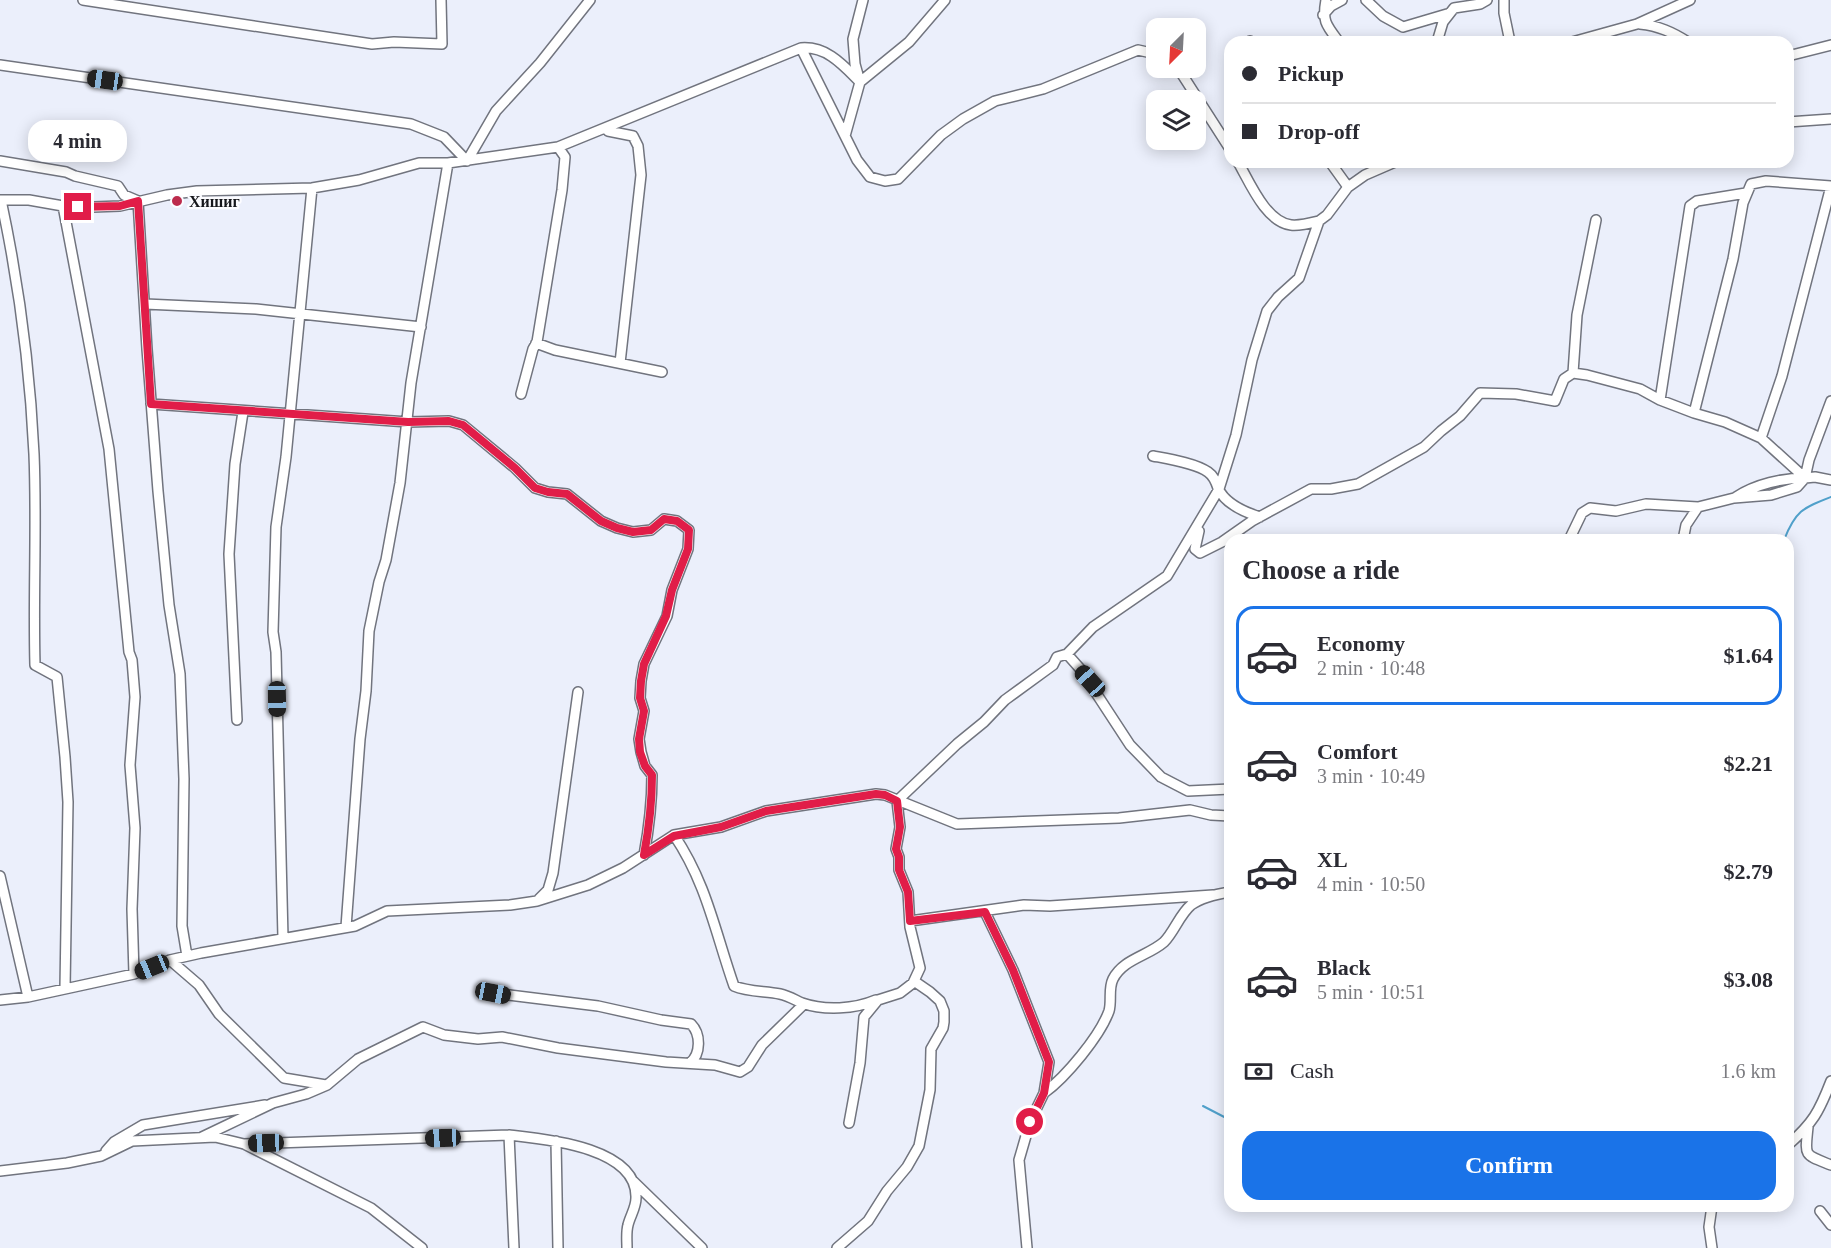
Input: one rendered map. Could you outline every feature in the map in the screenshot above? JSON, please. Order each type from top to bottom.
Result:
[{"type":"street","points":[[83,0],[372,44],[394,42],[442,44],[441,0]]},
{"type":"street","points":[[466,161],[496,111],[540,63],[590,0]]},
{"type":"street","points":[[845,136],[860,82],[855,64],[853,39],[863,0]]},
{"type":"street","points":[[860,82],[909,42],[945,0]]},
{"type":"street","points":[[1326,0],[1323,15],[1326,25],[1334,36]]},
{"type":"street","points":[[1323,15],[1331,6],[1342,0]]},
{"type":"street","points":[[1366,0],[1383,16],[1403,27],[1447,14]]},
{"type":"street","points":[[1439,36],[1443,21],[1454,8],[1480,4],[1487,0]]},
{"type":"street","points":[[1504,0],[1509,36]]},
{"type":"street","points":[[1594,36],[1637,24],[1690,0]]},
{"type":"street","points":[[1637,24],[1654,25],[1670,30],[1679,36]]},
{"type":"street","points":[[1794,54],[1831,45]]},
{"type":"street","points":[[65,988],[68,802],[65,757],[57,677],[35,665],[34,458],[30,399],[14,263],[1,200],[29,200],[63,206],[120,206],[197,191],[312,188],[359,180],[419,164],[466,161],[558,147],[801,48],[825,52],[860,82]]},
{"type":"street","points":[[801,48],[857,160],[870,177],[885,181],[898,179],[941,135],[995,100],[1043,89],[1138,50],[1146,52]]},
{"type":"street","points":[[0,65],[411,124],[444,137],[466,161]]},
{"type":"street","points":[[1184,78],[1224,140]]},
{"type":"street","points":[[1794,122],[1831,119]]},
{"type":"street","points":[[603,130],[618,131],[633,136],[638,146],[641,175],[620,363]]},
{"type":"street","points":[[520,394],[533,349],[537,343],[562,190],[565,157],[558,147]]},
{"type":"street","points":[[0,161],[66,172],[112,183],[118,186],[124,195],[138,201]]},
{"type":"street","points":[[346,927],[369,631],[386,560],[400,483],[411,383],[448,163]]},
{"type":"street","points":[[1242,168],[1271,216],[1280,223],[1294,226],[1319,221],[1327,215],[1347,187],[1381,168]]},
{"type":"street","points":[[1334,168],[1347,187]]},
{"type":"street","points":[[1694,413],[1733,259],[1746,193],[1751,184],[1766,181],[1831,186],[1782,376],[1761,438]]},
{"type":"street","points":[[283,938],[276,652],[273,632],[276,526],[290,412],[312,188]]},
{"type":"street","points":[[1660,400],[1690,206],[1697,201],[1746,193]]},
{"type":"street","points":[[138,201],[151,404],[169,604],[180,674],[183,779],[182,926],[187,956]]},
{"type":"street","points":[[63,206],[109,448],[129,652],[132,660],[135,697],[130,765],[135,828],[132,909],[134,974]]},
{"type":"street","points":[[1573,373],[1577,315],[1596,220]]},
{"type":"street","points":[[897,801],[1005,700],[1053,665],[1058,657],[1067,654],[1093,627],[1167,576],[1219,489],[1236,435],[1252,360],[1267,310],[1299,278],[1319,221]]},
{"type":"street","points":[[145,304],[256,309],[421,327]]},
{"type":"street","points":[[537,343],[555,350],[662,372]]},
{"type":"street","points":[[1234,534],[1311,489],[1331,489],[1358,484],[1424,447],[1460,416],[1480,393],[1516,394],[1555,401],[1564,379],[1573,373],[1640,389],[1660,400],[1725,422],[1761,438],[1805,478],[1831,480]]},
{"type":"street","points":[[1572,534],[1582,513],[1590,508],[1616,511],[1646,504],[1698,507],[1734,498],[1784,492],[1797,487],[1805,478],[1809,460],[1831,400]]},
{"type":"street","points":[[151,404],[408,422],[449,421],[463,425],[515,468],[535,488],[567,494],[601,521],[633,532],[651,530],[664,519],[677,521],[689,530],[688,549],[672,590],[666,616],[644,664],[641,681],[640,698],[644,711],[639,739],[640,752],[645,766],[652,775],[650,823],[644,855]]},
{"type":"street","points":[[237,720],[229,554],[235,464],[243,412]]},
{"type":"street","points":[[1153,456],[1208,472],[1232,504],[1247,513],[1260,517]]},
{"type":"street","points":[[1684,534],[1686,525],[1698,507]]},
{"type":"street","points":[[1202,519],[1196,552],[1200,553],[1224,541]]},
{"type":"street","points":[[1067,654],[1090,681],[1130,745],[1161,777],[1188,791],[1224,789]]},
{"type":"street","points":[[537,901],[548,890],[554,873],[578,692]]},
{"type":"street","points":[[0,1000],[28,997],[134,974],[187,956],[356,926],[387,912],[510,905],[537,901],[588,885],[674,836],[721,827],[766,811],[835,800],[876,794],[885,795],[957,824],[1119,818],[1190,810],[1211,816],[1224,816]]},
{"type":"street","points":[[674,836],[690,860],[703,888],[734,986],[784,995],[804,1004],[839,1008],[867,1004],[900,993],[914,981],[920,968],[910,921],[908,892],[899,870],[899,857],[896,849],[900,827],[897,801]]},
{"type":"street","points":[[0,876],[28,997]]},
{"type":"street","points":[[910,921],[1024,905],[1050,906],[1224,893]]},
{"type":"street","points":[[1044,1093],[1072,1067],[1100,1028],[1110,1008],[1113,980],[1128,962],[1145,955],[1165,941],[1190,906],[1213,895]]},
{"type":"street","points":[[985,912],[1013,970],[1049,1062],[1044,1093],[1030,1122],[1019,1160],[1026,1248]]},
{"type":"street","points":[[170,960],[199,985],[219,1014],[284,1078],[327,1085]]},
{"type":"street","points":[[837,1248],[868,1221],[920,1146],[930,1090],[931,1049],[943,1028],[944,1011],[940,1001],[914,981]]},
{"type":"street","points":[[493,993],[598,1006],[661,1020],[692,1024],[699,1040],[694,1059],[690,1063]]},
{"type":"street","points":[[849,1124],[860,1063],[864,1017],[878,1000]]},
{"type":"street","points":[[101,1156],[114,1142],[143,1125],[273,1104],[306,1094],[327,1085],[368,1054],[423,1027],[444,1035],[478,1039],[502,1037],[632,1058],[715,1065],[740,1072],[748,1067],[762,1045],[804,1004]]},
{"type":"street","points":[[1794,1140],[1808,1127],[1818,1113],[1831,1081]]},
{"type":"street","points":[[202,1137],[273,1104]]},
{"type":"street","points":[[1808,1127],[1806,1151],[1809,1156],[1831,1165]]},
{"type":"street","points":[[244,1144],[509,1136],[556,1141],[615,1161],[702,1248]]},
{"type":"street","points":[[509,1136],[514,1248]]},
{"type":"street","points":[[0,1171],[67,1163],[101,1156],[132,1141],[214,1137],[244,1144],[371,1208],[422,1248]]},
{"type":"street","points":[[556,1141],[558,1248]]},
{"type":"street","points":[[627,1248],[628,1224],[636,1198],[632,1180]]},
{"type":"street","points":[[1820,1211],[1831,1225]]},
{"type":"street","points":[[1710,1212],[1709,1227],[1712,1248]]},
{"type":"waterway","points":[[1787,534],[1792,522],[1801,511],[1831,497]]},
{"type":"waterway","points":[[1203,1106],[1224,1117]]},
{"type":"place","name":"Хишиг","points":[[177,201]]},
{"type":"route","points":[[78,207],[120,206],[138,201],[151,404],[408,422],[449,421],[463,425],[515,468],[535,488],[567,494],[601,521],[633,532],[651,530],[664,519],[677,521],[689,530],[688,549],[672,590],[666,616],[644,664],[641,681],[640,698],[644,711],[639,739],[640,752],[645,766],[652,775],[650,823],[644,855],[674,836],[721,827],[766,811],[876,794],[885,795],[897,801],[900,827],[896,849],[899,857],[899,870],[908,892],[910,921],[985,912],[1013,970],[1049,1062],[1044,1093],[1030,1122]]}]
